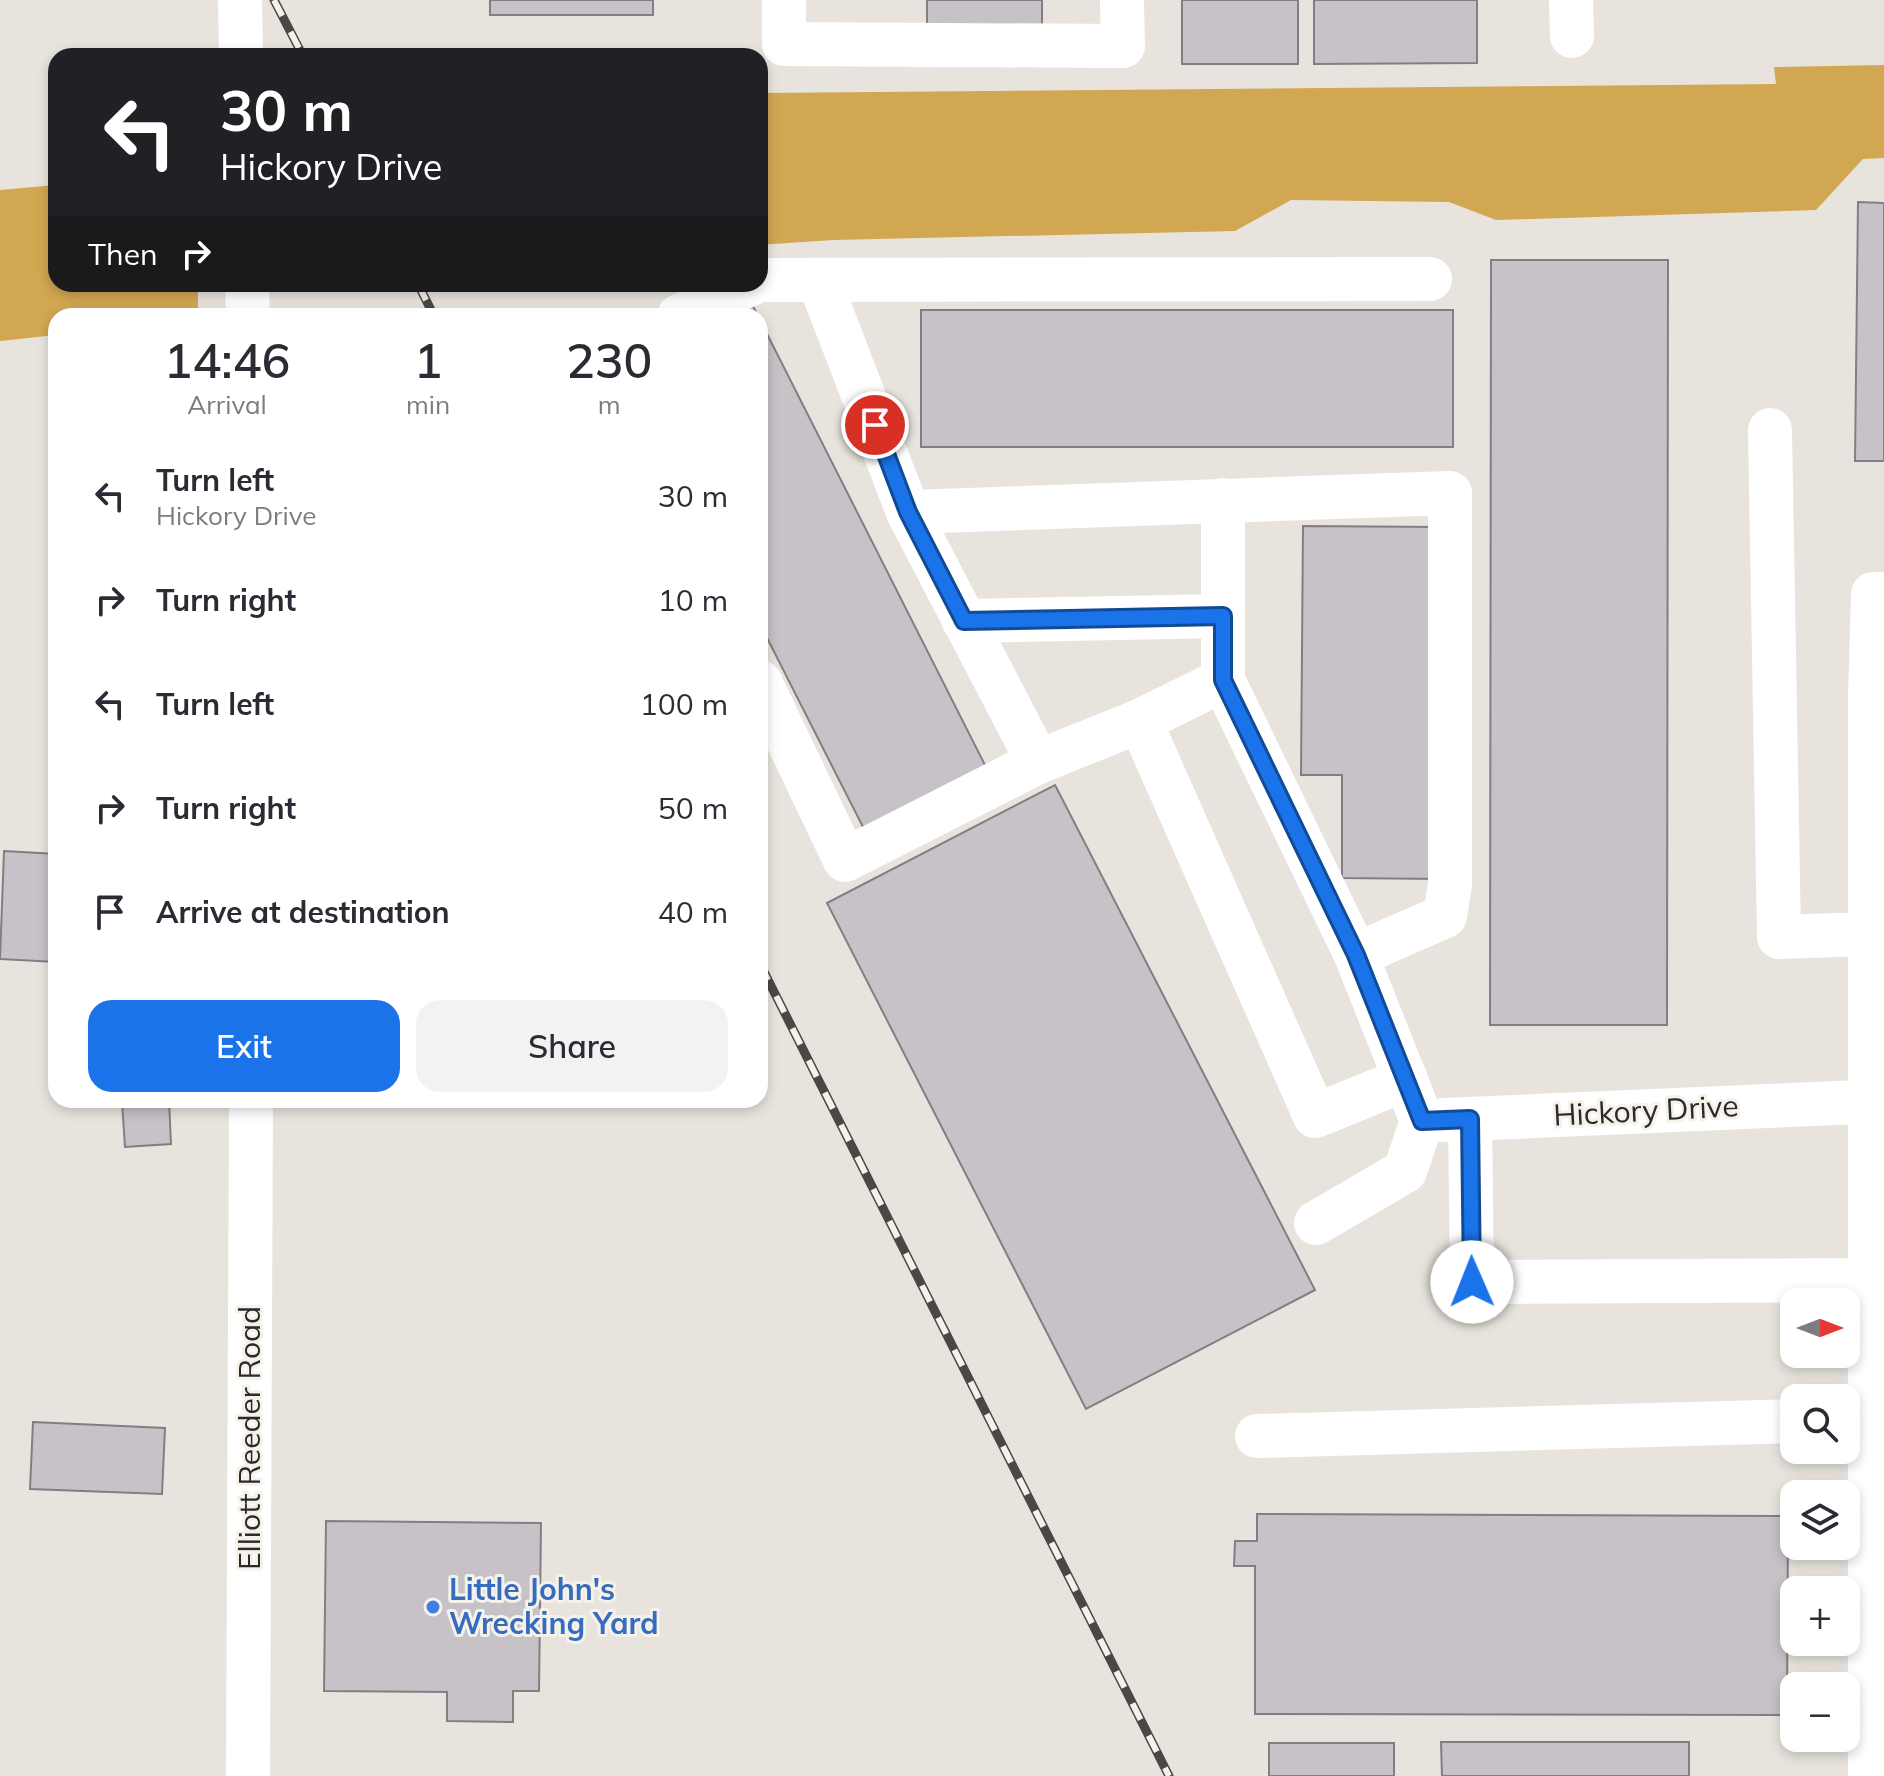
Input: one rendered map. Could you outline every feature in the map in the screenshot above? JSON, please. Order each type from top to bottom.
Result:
[{"type":"street","points":[[240,0],[241,48]]},
{"type":"street","points":[[784,0],[784,44],[1123,46],[1122,0]]},
{"type":"street","points":[[768,280],[1430,279]]},
{"type":"street","points":[[819,280],[908,512],[1038,762]]},
{"type":"street","points":[[697,308],[733,292]]},
{"type":"street","points":[[1770,430],[1779,937],[1869,934]]},
{"type":"street","points":[[908,512],[1450,493],[1450,884],[1445,916],[1356,955]]},
{"type":"street","points":[[1223,500],[1223,680],[1356,955],[1422,1121],[1405,1171],[1316,1223]]},
{"type":"street","points":[[1860,1396],[1877,1186],[1877,1101],[1869,934],[1877,696],[1873,594],[1884,594]]},
{"type":"street","points":[[964,621],[1223,616]]},
{"type":"street","points":[[768,699],[845,860],[1038,762],[1140,721],[1223,680]]},
{"type":"street","points":[[1140,721],[1315,1116],[1406,1079]]},
{"type":"street","name":"Hickory Drive","points":[[1422,1121],[1877,1101]]},
{"type":"street","name":"Elliott Reeder Road","points":[[248,1776],[251,1108]]},
{"type":"street","points":[[1470,1119],[1472,1282],[1870,1280]]},
{"type":"street","points":[[1257,1436],[1780,1421]]},
{"type":"street","points":[[1860,1429],[1877,1514],[1870,1776]]},
{"type":"shaded area","points":[[1884,65],[1884,158],[1863,159],[1816,210],[1496,220],[1449,202],[1291,200],[1235,231],[833,240],[768,244],[768,93],[1776,84],[1774,67]]},
{"type":"shaded area","points":[[48,186],[48,292],[198,292],[198,308],[48,308],[48,336],[0,341],[0,190]]},
{"type":"building","points":[[490,0],[653,0],[653,15],[490,15]]},
{"type":"building","points":[[927,0],[1042,0],[1042,36],[927,36]]},
{"type":"building","points":[[1182,0],[1298,0],[1298,64],[1182,64]]},
{"type":"building","points":[[1314,0],[1477,0],[1477,63],[1314,64]]},
{"type":"building","points":[[1858,202],[1884,203],[1884,461],[1855,461]]},
{"type":"building","points":[[1491,260],[1668,260],[1667,1025],[1490,1025]]},
{"type":"building","points":[[748,296],[754,308],[725,308]]},
{"type":"building","points":[[921,310],[1453,310],[1453,447],[921,447]]},
{"type":"building","points":[[768,336],[988,771],[866,833],[768,640]]},
{"type":"building","points":[[1303,526],[1441,527],[1440,879],[1342,878],[1342,775],[1301,775]]},
{"type":"building","points":[[1055,785],[1315,1290],[1086,1409],[827,903]]},
{"type":"building","points":[[4,851],[48,854],[48,962],[0,959]]},
{"type":"building","points":[[122,1108],[169,1108],[171,1144],[125,1147]]},
{"type":"building","points":[[33,1422],[165,1428],[162,1494],[30,1489]]},
{"type":"building","points":[[1257,1514],[1780,1516],[1780,1560],[1788,1560],[1788,1576],[1780,1576],[1780,1656],[1787,1656],[1787,1672],[1780,1672],[1780,1715],[1255,1714],[1255,1566],[1234,1566],[1235,1541],[1257,1541]]},
{"type":"building","name":"Little John's Wrecking Yard","points":[[326,1521],[541,1523],[539,1691],[513,1691],[513,1722],[447,1721],[447,1692],[324,1691]]},
{"type":"building","points":[[1441,1742],[1689,1742],[1689,1776],[1442,1776]]},
{"type":"building","points":[[1269,1743],[1394,1743],[1394,1776],[1269,1776]]},
{"type":"railway","points":[[274,0],[299,48]]},
{"type":"railway","points":[[422,292],[430,308]]},
{"type":"railway","points":[[768,980],[1169,1776]]},
{"type":"place","name":"Little John's Wrecking Yard","points":[[433,1607]]},
{"type":"route","points":[[875,425],[908,512],[964,621],[1223,616],[1223,680],[1356,955],[1422,1121],[1470,1119],[1472,1282]]}]
